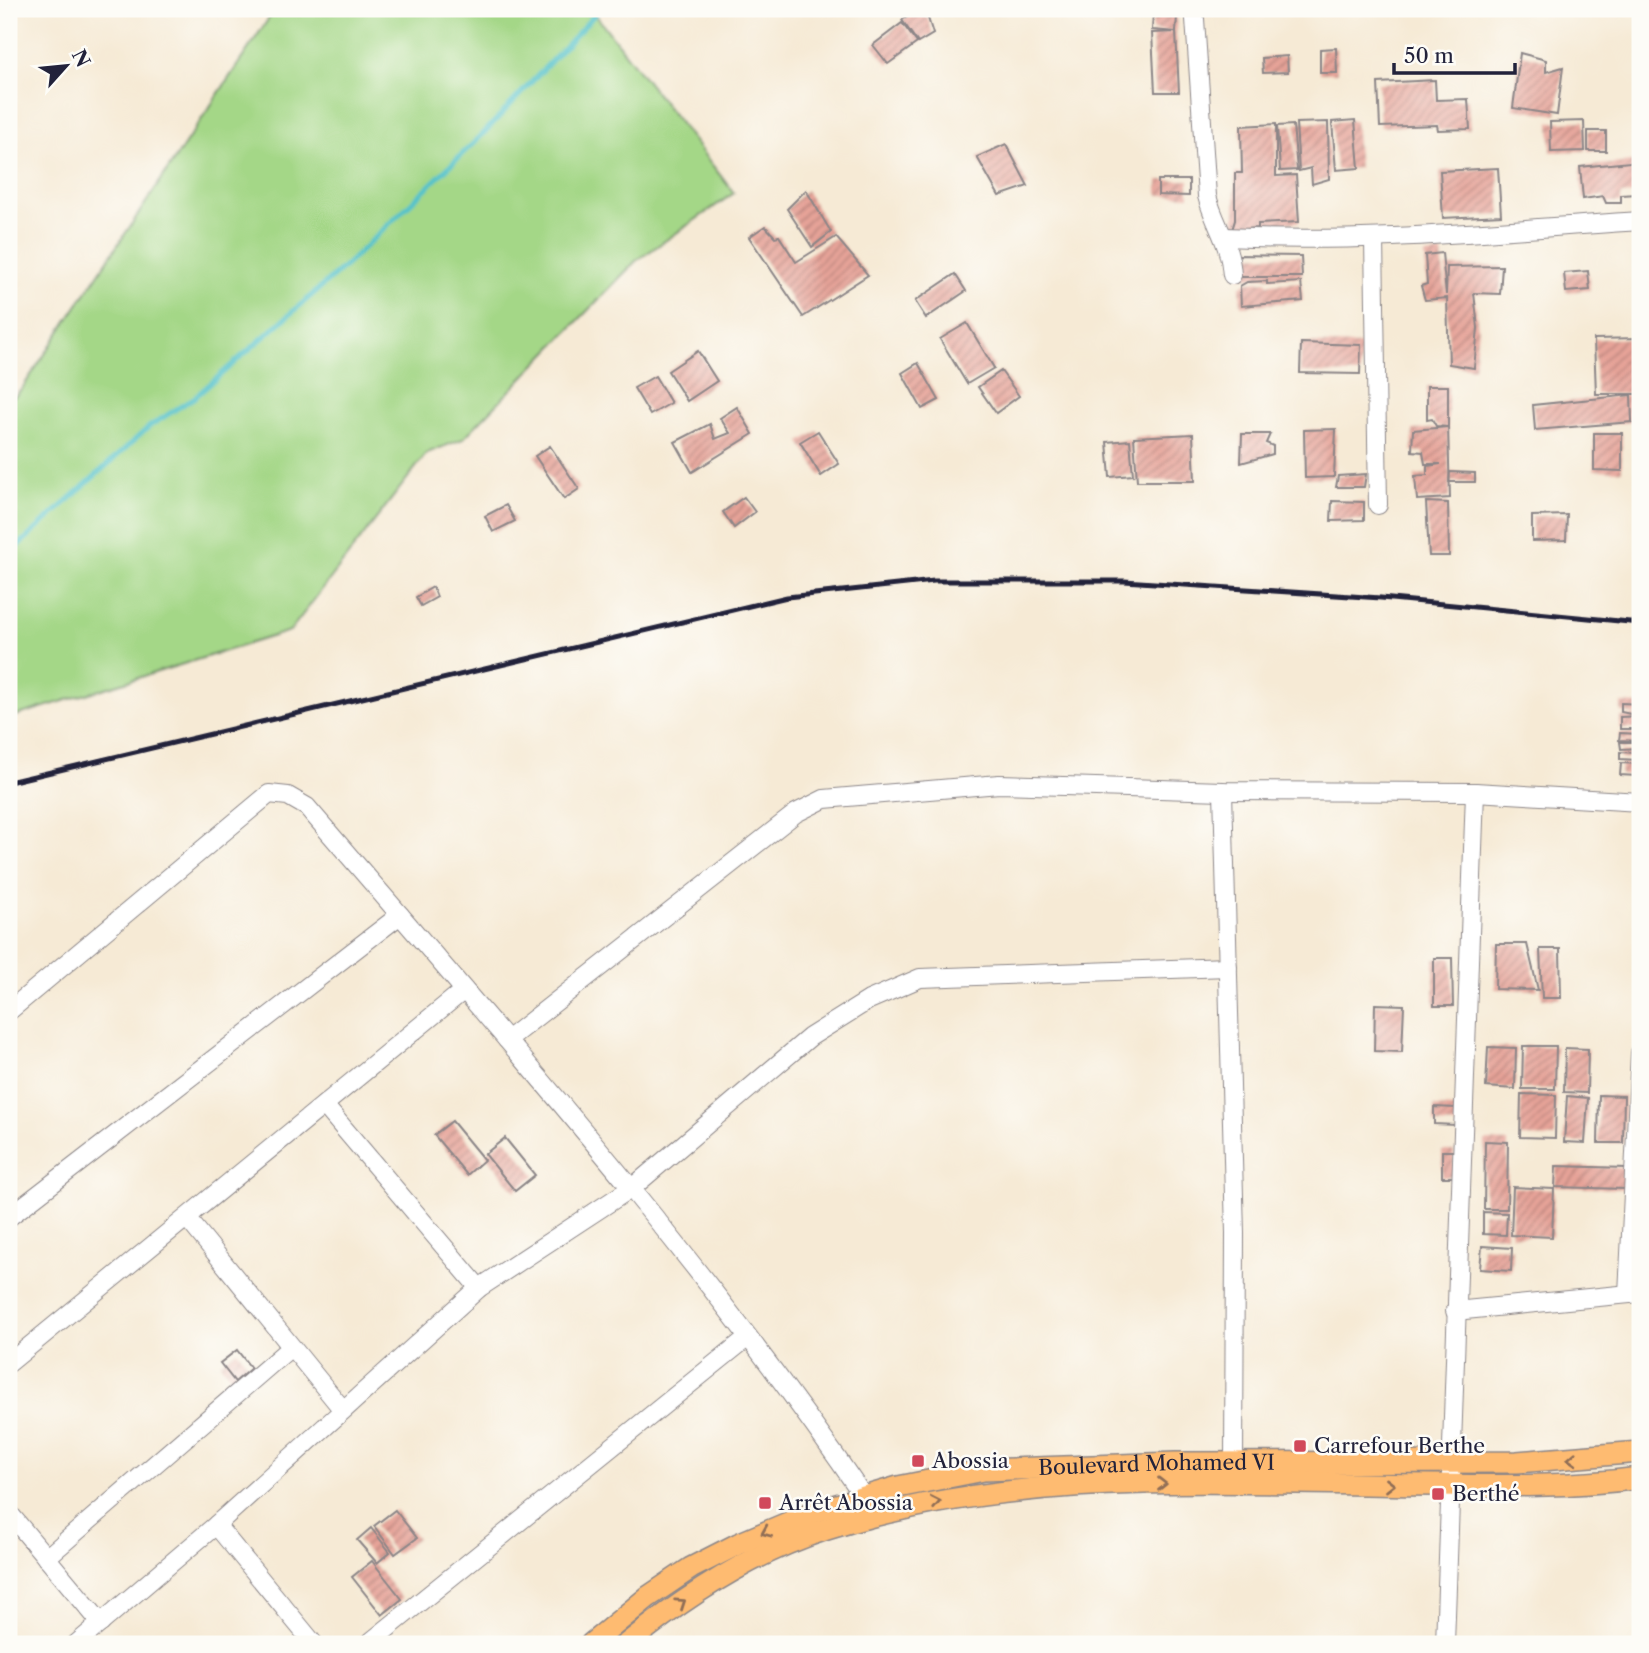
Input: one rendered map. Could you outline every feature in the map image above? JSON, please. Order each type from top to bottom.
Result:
[{"type":"main road","name":"Boulevard Mohamed VI","points":[[591,1644],[648,1597],[691,1568],[817,1511],[864,1497],[984,1470],[1068,1465],[1578,1459],[1640,1452]]},
{"type":"main road","name":"Boulevard Mohamed VI","points":[[627,1644],[704,1587],[749,1563],[825,1530],[915,1506],[987,1492],[1070,1485],[1518,1487],[1640,1478]]},
{"type":"street","points":[[1195,19],[1207,196],[1212,217],[1226,237],[1231,254],[1231,275]]},
{"type":"street","points":[[1226,237],[1297,241],[1640,221]]},
{"type":"street","points":[[1374,238],[1378,505]]},
{"type":"street","points":[[507,1040],[810,803],[824,799],[999,784],[1223,791],[1475,792],[1640,803]]},
{"type":"street","points":[[1223,791],[1235,1233],[1234,1463]]},
{"type":"street","points":[[1444,1644],[1475,792]]},
{"type":"street","points":[[9,1011],[269,794],[288,796],[307,807],[632,1187],[808,1416],[864,1497]]},
{"type":"street","points":[[9,1217],[400,915]]},
{"type":"street","points":[[76,1644],[216,1525],[479,1288],[632,1187],[810,1037],[869,1000],[920,978],[1228,967]]},
{"type":"street","points":[[9,1363],[464,990]]},
{"type":"street","points":[[1455,1311],[1634,1293],[1640,1053]]},
{"type":"street","points":[[324,1105],[479,1288]]},
{"type":"street","points":[[187,1218],[343,1410]]},
{"type":"street","points":[[368,1644],[748,1337]]},
{"type":"street","points":[[46,1558],[291,1347]]},
{"type":"street","points":[[9,1513],[101,1623]]},
{"type":"street","points":[[216,1525],[314,1644]]},
{"type":"green space","points":[[275,9],[591,9],[734,193],[636,261],[463,439],[427,453],[290,631],[9,718],[9,402],[21,390]]},
{"type":"building","points":[[918,10],[928,18],[933,34],[918,43],[902,20]]},
{"type":"building","points":[[1153,13],[1177,15],[1176,32],[1152,30]]},
{"type":"building","points":[[902,23],[917,43],[888,64],[873,45]]},
{"type":"building","points":[[1176,32],[1179,92],[1155,92],[1152,33]]},
{"type":"building","points":[[1336,48],[1337,73],[1320,73],[1320,49]]},
{"type":"building","points":[[1520,53],[1546,60],[1546,72],[1563,67],[1557,115],[1513,108]]},
{"type":"building","points":[[1287,56],[1288,72],[1263,73],[1262,58]]},
{"type":"building","points":[[1435,80],[1436,100],[1468,99],[1470,129],[1438,130],[1437,125],[1380,127],[1378,83]]},
{"type":"building","points":[[1355,120],[1359,168],[1336,170],[1332,122]]},
{"type":"building","points":[[1584,121],[1585,151],[1551,152],[1550,122]]},
{"type":"building","points":[[1328,122],[1329,179],[1312,184],[1311,168],[1299,171],[1296,123]]},
{"type":"building","points":[[1276,124],[1276,176],[1296,175],[1299,222],[1258,224],[1258,228],[1232,230],[1235,220],[1235,173],[1242,173],[1241,126]]},
{"type":"building","points":[[1293,125],[1297,170],[1280,171],[1277,126]]},
{"type":"building","points":[[1588,131],[1606,131],[1606,151],[1588,151]]},
{"type":"building","points":[[1006,144],[1028,186],[999,196],[977,157]]},
{"type":"building","points":[[1640,161],[1640,201],[1638,194],[1621,195],[1621,203],[1606,203],[1603,196],[1583,199],[1580,167]]},
{"type":"building","points":[[1498,168],[1501,215],[1443,218],[1440,171]]},
{"type":"building","points":[[1158,180],[1189,180],[1189,196],[1158,195]]},
{"type":"building","points":[[806,190],[831,232],[812,247],[787,209]]},
{"type":"building","points":[[765,226],[775,237],[779,236],[796,262],[836,237],[868,275],[803,317],[749,237]]},
{"type":"building","points":[[1442,253],[1446,295],[1447,267],[1502,266],[1500,294],[1474,293],[1478,328],[1474,368],[1449,364],[1447,298],[1425,300],[1421,286],[1427,284],[1425,255]]},
{"type":"building","points":[[1238,255],[1301,256],[1302,277],[1240,277]]},
{"type":"building","points":[[1588,271],[1590,290],[1566,292],[1564,273]]},
{"type":"building","points":[[955,274],[966,291],[926,318],[915,301]]},
{"type":"building","points":[[1267,281],[1267,284],[1301,282],[1303,301],[1241,306],[1240,286],[1247,282]]},
{"type":"building","points":[[967,323],[994,368],[967,384],[940,339]]},
{"type":"building","points":[[1640,338],[1640,394],[1596,394],[1594,339]]},
{"type":"building","points":[[1301,343],[1361,345],[1360,374],[1300,373]]},
{"type":"building","points":[[698,351],[717,381],[687,401],[668,371]]},
{"type":"building","points":[[918,363],[939,400],[922,409],[902,373]]},
{"type":"building","points":[[1001,371],[1019,396],[996,413],[978,387]]},
{"type":"building","points":[[655,376],[671,403],[650,415],[634,388]]},
{"type":"building","points":[[1427,386],[1448,386],[1448,427],[1436,426],[1432,419],[1427,420]]},
{"type":"building","points":[[1631,395],[1632,422],[1535,430],[1533,405]]},
{"type":"building","points":[[737,407],[753,434],[692,472],[675,442],[710,424],[715,439],[730,433],[720,418]]},
{"type":"building","points":[[1448,427],[1450,498],[1417,500],[1415,476],[1427,475],[1427,466],[1441,464],[1425,464],[1423,452],[1412,451],[1413,430]]},
{"type":"building","points":[[1336,429],[1334,477],[1305,478],[1304,430]]},
{"type":"building","points":[[818,431],[839,464],[821,476],[800,442]]},
{"type":"building","points":[[1594,433],[1622,433],[1622,471],[1594,470]]},
{"type":"building","points":[[1193,434],[1195,481],[1137,481],[1134,437]]},
{"type":"building","points":[[1242,434],[1270,434],[1266,443],[1273,446],[1273,454],[1241,463]]},
{"type":"building","points":[[1130,440],[1133,475],[1110,477],[1107,442]]},
{"type":"building","points":[[550,446],[579,489],[564,499],[535,456]]},
{"type":"building","points":[[1450,472],[1475,473],[1475,482],[1449,482]]},
{"type":"building","points":[[1366,474],[1364,487],[1336,487],[1338,476]]},
{"type":"building","points":[[744,497],[755,512],[734,528],[723,512]]},
{"type":"building","points":[[1332,501],[1364,502],[1364,520],[1331,521]]},
{"type":"building","points":[[1426,502],[1448,503],[1449,556],[1429,556]]},
{"type":"building","points":[[506,505],[515,521],[493,532],[485,516]]},
{"type":"building","points":[[1567,515],[1566,540],[1532,541],[1532,516]]},
{"type":"building","points":[[433,587],[437,597],[421,606],[416,597]]},
{"type":"building","points":[[1621,703],[1640,704],[1640,716],[1621,712]]},
{"type":"building","points":[[1640,716],[1640,729],[1620,729],[1620,717]]},
{"type":"building","points":[[1620,733],[1639,734],[1639,741],[1619,740]]},
{"type":"building","points":[[1620,742],[1640,742],[1640,748],[1621,749]]},
{"type":"building","points":[[1620,752],[1638,753],[1637,760],[1620,759]]},
{"type":"building","points":[[1621,763],[1638,764],[1637,776],[1620,775]]},
{"type":"building","points":[[1496,944],[1527,944],[1538,990],[1495,989]]},
{"type":"building","points":[[1540,949],[1560,949],[1561,998],[1542,998]]},
{"type":"building","points":[[1434,958],[1452,958],[1453,1006],[1434,1006]]},
{"type":"building","points":[[1375,1004],[1404,1005],[1402,1052],[1374,1051]]},
{"type":"building","points":[[1523,1046],[1556,1046],[1555,1089],[1522,1089]]},
{"type":"building","points":[[1488,1047],[1516,1048],[1515,1089],[1486,1087]]},
{"type":"building","points":[[1565,1048],[1588,1049],[1587,1093],[1564,1092]]},
{"type":"building","points":[[1521,1094],[1556,1095],[1555,1138],[1520,1137]]},
{"type":"building","points":[[1599,1095],[1624,1096],[1623,1143],[1598,1143]]},
{"type":"building","points":[[1567,1096],[1588,1098],[1585,1143],[1564,1142]]},
{"type":"building","points":[[1434,1107],[1457,1108],[1456,1125],[1434,1124]]},
{"type":"building","points":[[452,1121],[484,1160],[467,1175],[434,1135]]},
{"type":"building","points":[[505,1138],[535,1175],[515,1191],[485,1154]]},
{"type":"building","points":[[1485,1141],[1508,1142],[1507,1209],[1484,1209]]},
{"type":"building","points":[[1442,1151],[1454,1151],[1454,1177],[1442,1177]]},
{"type":"building","points":[[1556,1166],[1627,1168],[1626,1189],[1555,1187]]},
{"type":"building","points":[[1513,1187],[1554,1189],[1552,1237],[1511,1235]]},
{"type":"building","points":[[1483,1212],[1507,1213],[1506,1235],[1483,1234]]},
{"type":"building","points":[[1482,1246],[1512,1248],[1511,1271],[1480,1269]]},
{"type":"building","points":[[237,1350],[251,1368],[235,1382],[220,1363]]},
{"type":"building","points":[[395,1510],[417,1538],[395,1554],[374,1526]]},
{"type":"building","points":[[371,1528],[390,1552],[377,1563],[357,1540]]},
{"type":"building","points":[[372,1561],[402,1599],[382,1615],[352,1577]]},
{"type":"waterway","points":[[9,554],[150,426],[195,397],[344,267],[482,135],[600,9]]},
{"type":"railway","points":[[9,782],[787,597],[934,581],[1124,581],[1381,598],[1640,623]]},
{"type":"place","name":"Carrefour Berthe","points":[[1300,1446]]},
{"type":"place","name":"Abossia","points":[[918,1461]]},
{"type":"place","name":"Berthé","points":[[1438,1494]]},
{"type":"place","name":"Arrêt Abossia","points":[[765,1503]]}]
